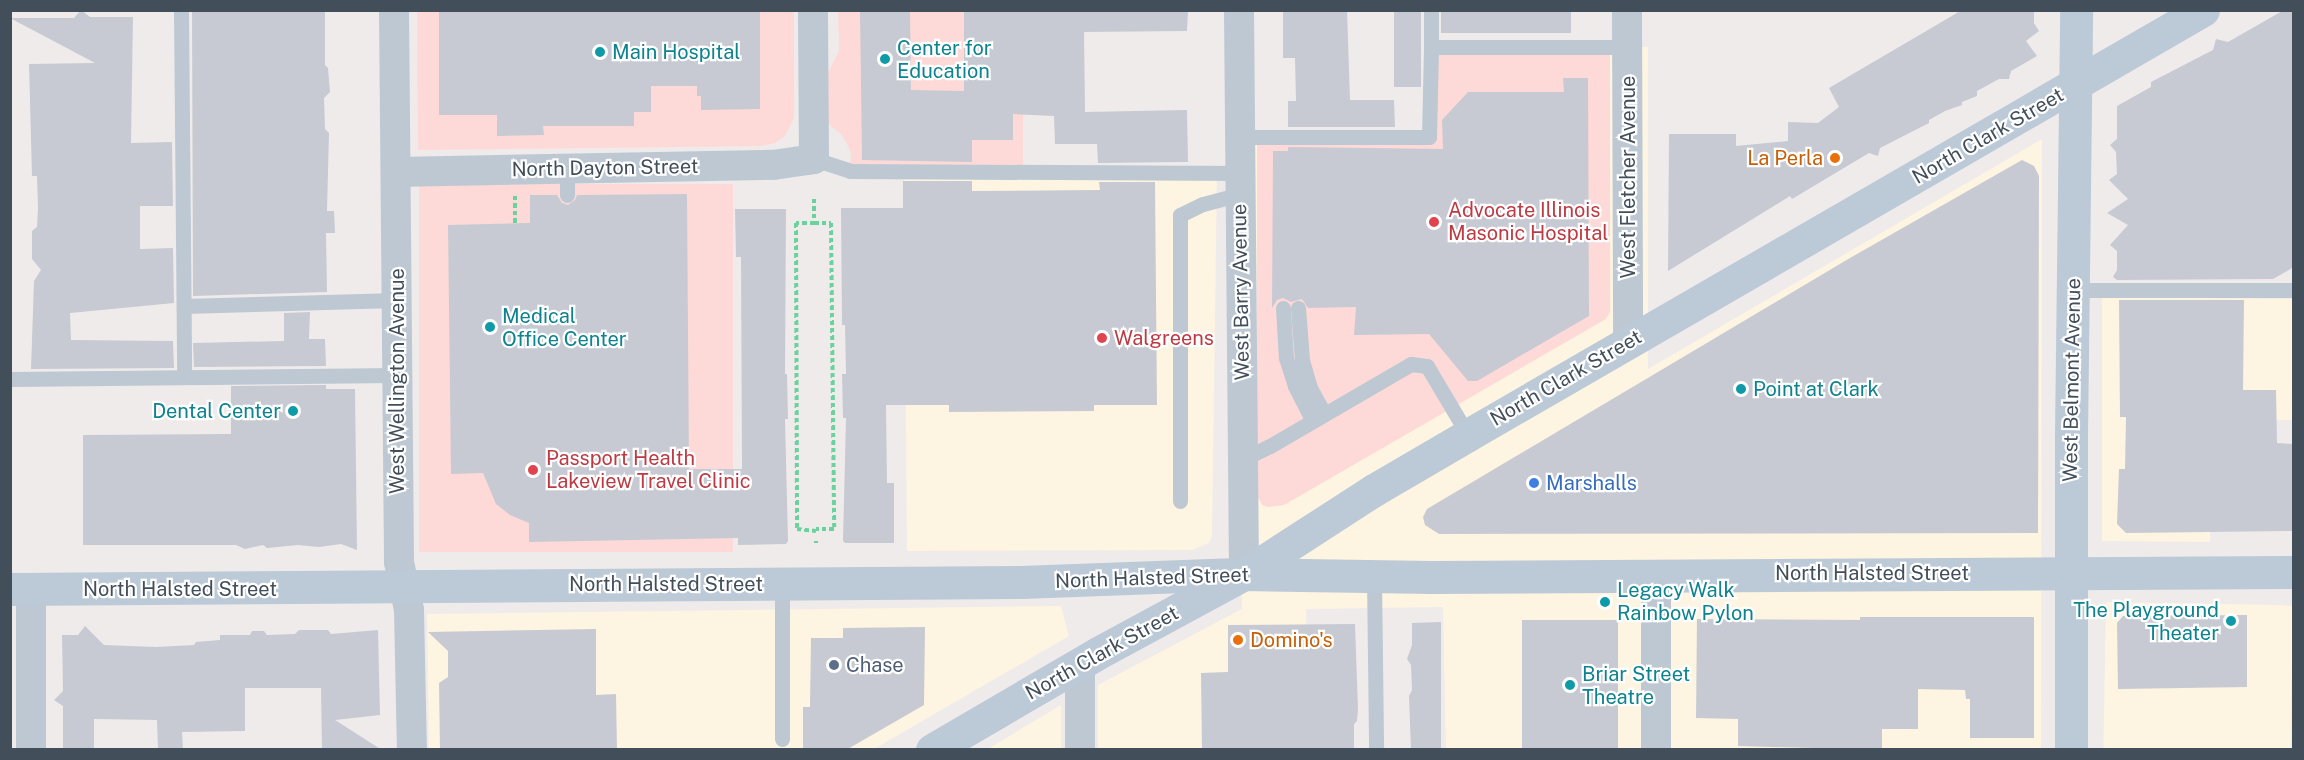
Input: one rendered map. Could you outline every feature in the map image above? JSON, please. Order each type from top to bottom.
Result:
[{"type":"main road","name":"West Belmont Avenue","points":[[2071,750],[2076,10]]},
{"type":"main road","name":"North Clark Street","points":[[932,750],[1080,664],[1244,574],[1374,490],[2203,10]]},
{"type":"main road","name":"North Halsted Street","points":[[21,589],[1021,582],[1244,574],[1374,576],[2294,572]]},
{"type":"street","name":"West Wellington Avenue","points":[[394,10],[399,562],[409,610],[412,750]]},
{"type":"street","points":[[813,10],[813,159]]},
{"type":"street","name":"West Barry Avenue","points":[[1239,10],[1244,574]]},
{"type":"street","name":"West Fletcher Avenue","points":[[1627,10],[1628,343]]},
{"type":"street","name":"North Dayton Street","points":[[396,172],[567,182],[773,165],[813,159]]},
{"type":"street","points":[[1656,574],[1656,750]]},
{"type":"street","points":[[21,589],[31,750]]},
{"type":"street","points":[[1080,664],[1080,750]]},
{"type":"lane","points":[[181,10],[184,377]]},
{"type":"lane","points":[[1240,137],[1429,137],[1431,10]]},
{"type":"lane","points":[[1431,47],[1627,47]]},
{"type":"lane","points":[[813,159],[850,171],[1240,183]]},
{"type":"lane","points":[[1180,501],[1180,215],[1240,183]]},
{"type":"lane","points":[[2073,290],[2294,290]]},
{"type":"lane","points":[[184,306],[397,300]]},
{"type":"lane","points":[[1291,308],[1286,358],[1294,386],[1318,417]]},
{"type":"lane","points":[[1243,459],[1270,446],[1411,364],[1427,366],[1468,435]]},
{"type":"lane","points":[[10,379],[397,375]]},
{"type":"lane","points":[[1374,576],[1376,750]]},
{"type":"lane","points":[[782,584],[782,739]]},
{"type":"path","points":[[814,199],[814,223]]},
{"type":"path","points":[[796,223],[814,223],[831,223],[834,529],[816,530],[797,529],[796,223]]},
{"type":"shaded area","name":"Main Hospital","points":[[417,11],[794,11],[794,118],[785,136],[775,143],[761,146],[418,150]]},
{"type":"shaded area","name":"Center for Education","points":[[838,11],[1023,11],[1023,173],[850,171],[851,153],[847,144],[841,134],[827,123],[828,73],[839,51]]},
{"type":"shaded area","points":[[1431,47],[1648,47],[1648,369],[2042,139],[2041,749],[1446,749],[1443,607],[1306,609],[1307,689],[1320,749],[1098,750],[1098,685],[1242,609],[1240,137],[1429,137]]},
{"type":"shaded area","name":"Advocate Illinois Masonic Hospital","points":[[1431,47],[1610,47],[1610,312],[1606,319],[1284,505],[1268,507],[1262,505],[1257,495],[1257,137],[1429,137]]},
{"type":"shaded area","points":[[904,172],[1217,172],[1212,536],[1209,543],[1192,550],[907,551]]},
{"type":"shaded area","points":[[419,184],[733,184],[733,552],[419,552]]},
{"type":"shaded area","points":[[2102,297],[2293,299],[2293,420],[2212,420],[2210,542],[2102,541]]},
{"type":"shaded area","points":[[2106,602],[2293,605],[2290,750],[2103,749]]},
{"type":"shaded area","points":[[1061,606],[1069,636],[874,749],[429,750],[427,614]]},
{"type":"shaded area","points":[[1061,705],[1061,749],[988,749]]},
{"type":"building","points":[[81,10],[90,17],[133,17],[131,143],[172,142],[173,206],[140,206],[140,249],[173,248],[174,303],[70,313],[71,340],[173,341],[174,368],[31,369],[34,281],[41,270],[32,259],[32,231],[37,227],[38,208],[37,176],[32,176],[29,64],[95,63],[10,18],[74,18]]},
{"type":"building","points":[[192,10],[325,10],[325,65],[328,68],[330,92],[324,98],[325,129],[329,133],[327,211],[334,211],[335,233],[326,233],[327,292],[193,296]]},
{"type":"building","name":"Main Hospital","points":[[439,10],[760,10],[760,109],[701,110],[701,96],[697,96],[697,86],[651,86],[651,112],[634,112],[634,126],[543,126],[544,135],[497,136],[497,115],[439,115]]},
{"type":"building","points":[[860,10],[910,10],[911,90],[964,91],[964,10],[1188,10],[1187,31],[1084,32],[1085,112],[1187,110],[1188,162],[1098,163],[1097,144],[1055,144],[1054,116],[1013,114],[1013,140],[972,140],[972,162],[862,160]]},
{"type":"building","points":[[1283,10],[1347,10],[1350,100],[1394,100],[1395,127],[1288,127],[1288,101],[1296,101],[1295,58],[1283,58]]},
{"type":"building","points":[[1394,10],[1421,10],[1421,87],[1394,87]]},
{"type":"building","points":[[1441,10],[1571,10],[1571,33],[1441,33]]},
{"type":"building","points":[[1962,10],[2034,10],[2034,23],[2039,31],[2026,41],[2037,56],[2011,71],[2009,79],[1999,79],[1977,91],[1977,96],[1962,102],[1962,105],[1945,111],[1929,120],[1929,123],[1880,148],[1878,156],[1869,153],[1792,199],[1790,196],[1668,271],[1669,134],[1736,134],[1736,146],[1788,141],[1788,122],[1818,123],[1839,107],[1829,88]]},
{"type":"building","points":[[2284,10],[2294,10],[2294,267],[2273,279],[2117,280],[2113,277],[2117,270],[2117,251],[2110,245],[2128,225],[2107,213],[2128,199],[2109,180],[2117,174],[2116,152],[2110,145],[2117,139],[2117,106],[2151,87],[2151,82],[2213,50],[2216,39],[2228,42]]},
{"type":"building","points":[[1563,78],[1588,78],[1589,316],[1477,381],[1468,381],[1429,334],[1354,335],[1356,307],[1308,308],[1302,299],[1291,302],[1283,298],[1277,300],[1272,308],[1273,151],[1288,151],[1288,147],[1443,149],[1442,120],[1468,92],[1564,92]]},
{"type":"building","points":[[2022,160],[2034,166],[2039,176],[2038,533],[1439,534],[1425,525],[1423,517],[1427,509],[1850,258]]},
{"type":"building","points":[[903,181],[972,181],[972,191],[1100,190],[1099,182],[1155,182],[1157,405],[1094,405],[1094,411],[949,412],[949,405],[886,405],[887,483],[894,483],[894,543],[845,543],[843,541],[846,418],[843,418],[842,374],[846,374],[845,325],[842,325],[841,208],[903,208]]},
{"type":"building","points":[[687,194],[689,469],[742,469],[741,257],[736,257],[735,209],[786,209],[785,374],[787,374],[788,419],[785,419],[788,541],[786,544],[738,545],[738,538],[529,542],[529,523],[510,515],[496,504],[483,473],[451,474],[448,225],[530,223],[530,195],[557,195],[562,203],[568,205],[575,200],[577,195]]},
{"type":"building","points":[[2119,300],[2244,300],[2243,390],[2276,390],[2277,443],[2294,444],[2294,531],[2126,533],[2117,524],[2119,469],[2125,469],[2126,417],[2120,417]]},
{"type":"building","points":[[310,312],[309,339],[325,339],[326,366],[194,367],[193,343],[284,341],[284,313]]},
{"type":"building","points":[[326,385],[326,389],[355,389],[357,550],[341,544],[319,547],[298,545],[267,548],[263,545],[245,549],[236,545],[83,545],[83,435],[231,434],[231,386]]},
{"type":"building","points":[[2247,615],[2247,687],[2118,689],[2117,623],[2123,616]]},
{"type":"building","points":[[1860,617],[2034,617],[2034,738],[1970,738],[1970,699],[1966,699],[1965,690],[1918,689],[1918,729],[1882,729],[1882,750],[1738,746],[1738,719],[1696,718],[1697,619],[1860,620]]},
{"type":"building","name":"Briar Street Theatre","points":[[1522,620],[1618,620],[1618,750],[1522,750]]},
{"type":"building","points":[[1441,622],[1441,750],[1411,750],[1409,696],[1412,690],[1411,665],[1407,659],[1412,645],[1412,623]]},
{"type":"building","points":[[1355,624],[1358,709],[1357,721],[1354,724],[1354,750],[1202,750],[1201,673],[1228,672],[1228,625]]},
{"type":"building","points":[[85,626],[104,645],[156,647],[194,645],[196,642],[220,640],[220,635],[250,635],[252,631],[264,631],[267,635],[295,634],[299,630],[328,630],[331,634],[378,630],[380,715],[335,720],[382,750],[322,750],[321,688],[245,688],[245,731],[182,732],[183,750],[158,750],[157,720],[94,719],[94,750],[63,750],[63,706],[54,700],[63,691],[62,635],[78,635]]},
{"type":"building","points":[[925,627],[924,705],[846,750],[803,750],[803,707],[810,707],[811,638],[843,638],[843,628]]},
{"type":"building","points":[[596,629],[596,695],[616,694],[617,750],[440,750],[439,683],[448,677],[448,651],[428,632]]},
{"type":"place","name":"Main Hospital","points":[[600,52]]},
{"type":"place","name":"Center for Education","points":[[885,59]]},
{"type":"place","name":"La Perla","points":[[1835,158]]},
{"type":"place","name":"Advocate Illinois Masonic Hospital","points":[[1434,222]]},
{"type":"place","name":"Medical Office Center","points":[[490,327]]},
{"type":"place","name":"Walgreens","points":[[1102,338]]},
{"type":"place","name":"Point at Clark","points":[[1741,389]]},
{"type":"place","name":"Dental Center","points":[[293,411]]},
{"type":"place","name":"Passport Health Lakeview Travel Clinic","points":[[533,470]]},
{"type":"place","name":"Marshalls","points":[[1534,483]]},
{"type":"place","name":"Legacy Walk Rainbow Pylon","points":[[1605,602]]},
{"type":"place","name":"The Playground Theater","points":[[2231,621]]},
{"type":"place","name":"Domino's","points":[[1238,640]]},
{"type":"place","name":"Chase","points":[[834,665]]},
{"type":"place","name":"Briar Street Theatre","points":[[1570,685]]}]
